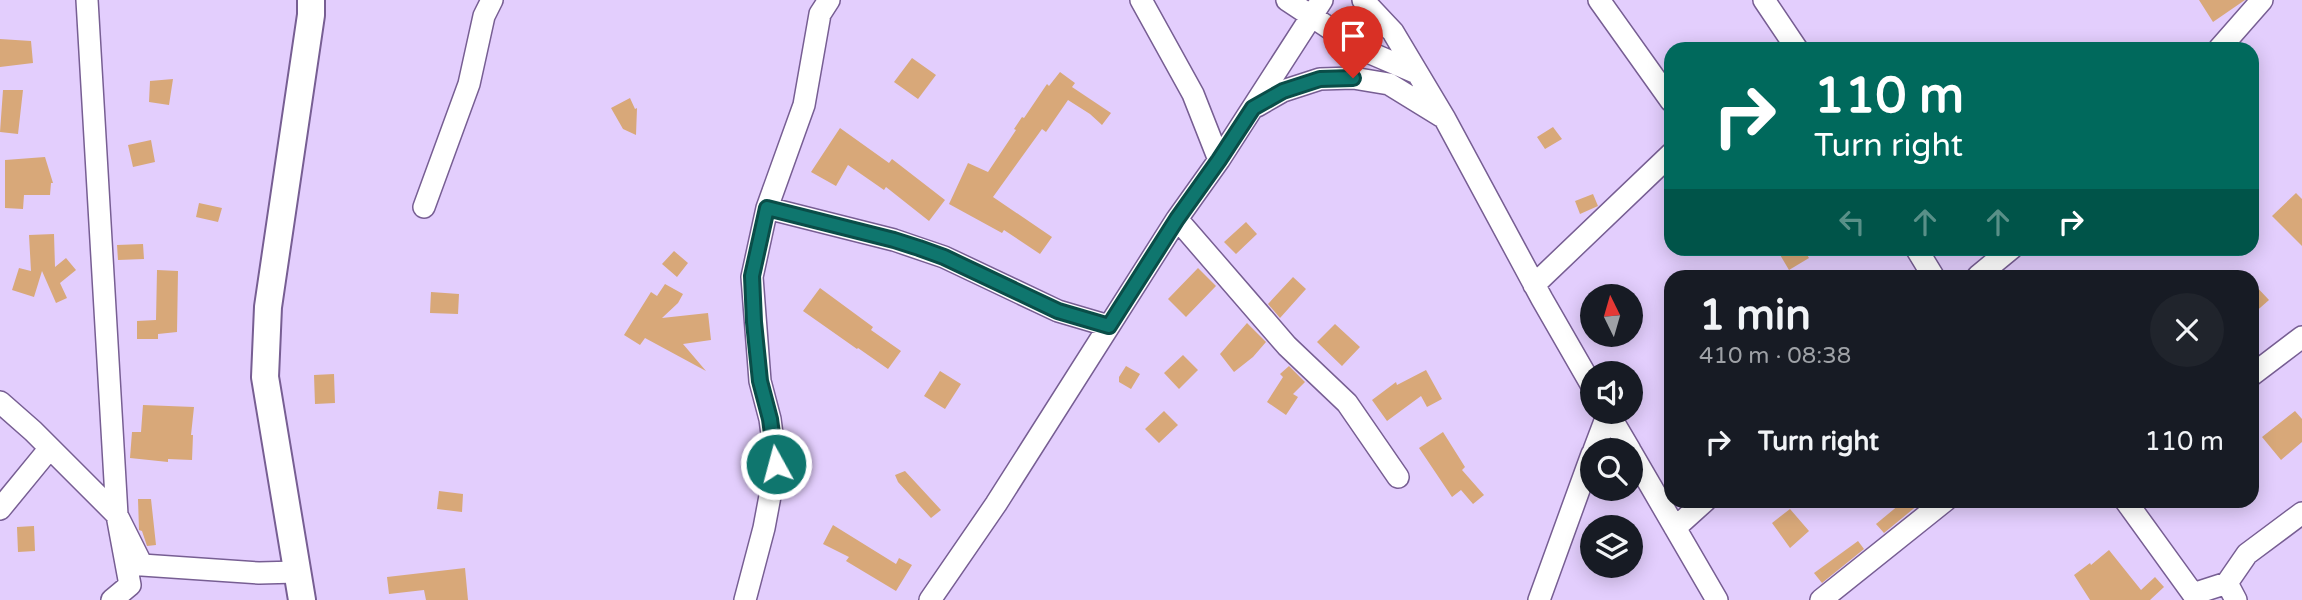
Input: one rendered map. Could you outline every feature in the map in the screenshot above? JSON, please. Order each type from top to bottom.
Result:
[{"type":"main road","points":[[302,600],[265,377],[268,307],[311,0]]},
{"type":"street","points":[[87,0],[117,515],[129,593],[112,600]]},
{"type":"street","points":[[424,207],[469,84],[484,16],[492,0]]},
{"type":"street","points":[[745,600],[764,528],[776,464],[770,419],[760,381],[752,276],[767,208],[804,105],[820,14],[829,0]]},
{"type":"street","points":[[1141,0],[1193,94],[1219,160]]},
{"type":"street","points":[[1287,0],[1317,8],[1360,49],[1417,73]]},
{"type":"street","points":[[1363,0],[1393,32],[1445,119],[1580,365]]},
{"type":"street","points":[[1599,0],[1664,91]]},
{"type":"street","points":[[1764,0],[1792,42]]},
{"type":"street","points":[[2225,42],[2262,0]]},
{"type":"street","points":[[930,600],[996,504],[1177,219],[1219,160],[1317,8]]},
{"type":"street","points":[[1253,108],[1283,91],[1320,79],[1353,78],[1390,84],[1445,119]]},
{"type":"street","points":[[1534,285],[1664,162]]},
{"type":"street","points":[[767,208],[919,248],[944,257],[1058,311],[1109,326]]},
{"type":"street","points":[[1177,219],[1287,346],[1347,403],[1398,477]]},
{"type":"street","points":[[1985,270],[2002,256]]},
{"type":"street","points":[[2259,370],[2302,337]]},
{"type":"street","points":[[0,402],[117,515],[142,565],[259,573],[296,572]]},
{"type":"street","points":[[0,509],[50,448]]},
{"type":"street","points":[[1643,473],[1717,600]]},
{"type":"street","points":[[1539,600],[1580,488]]},
{"type":"street","points":[[1675,528],[1697,508]]},
{"type":"street","points":[[1821,600],[1936,508]]},
{"type":"street","points":[[2131,508],[2193,594],[2232,592],[2247,554],[2302,513]]},
{"type":"building","points":[[2199,0],[2245,0],[2213,22]]},
{"type":"building","points":[[0,39],[31,41],[33,63],[0,67]]},
{"type":"building","points":[[912,58],[936,75],[918,99],[894,82]]},
{"type":"building","points":[[1060,72],[1075,83],[1072,87],[1111,113],[1102,125],[1068,100],[1046,132],[1042,129],[993,197],[1052,237],[1040,254],[1004,230],[1002,233],[949,204],[968,163],[988,172],[1022,117],[1024,118],[1047,84],[1049,86]]},
{"type":"building","points":[[173,79],[169,105],[149,102],[150,81]]},
{"type":"building","points":[[3,90],[23,90],[18,134],[0,132]]},
{"type":"building","points":[[630,98],[635,109],[637,108],[636,135],[623,129],[611,108]]},
{"type":"building","points":[[1553,127],[1562,139],[1545,149],[1537,137]]},
{"type":"building","points":[[840,128],[889,163],[892,159],[945,200],[929,221],[886,187],[884,190],[848,165],[836,186],[811,172]]},
{"type":"building","points":[[151,140],[155,162],[133,167],[128,145]]},
{"type":"building","points":[[45,157],[53,183],[50,195],[24,195],[23,209],[5,208],[5,160]]},
{"type":"building","points":[[2296,193],[2302,199],[2302,246],[2272,216]]},
{"type":"building","points":[[1593,194],[1598,206],[1580,214],[1575,201]]},
{"type":"building","points":[[199,203],[222,208],[218,222],[196,217]]},
{"type":"building","points":[[1246,222],[1257,234],[1236,254],[1224,242]]},
{"type":"building","points":[[54,234],[55,267],[66,258],[76,270],[60,283],[67,298],[56,303],[42,271],[34,297],[12,290],[19,268],[31,271],[29,235]]},
{"type":"building","points":[[143,244],[144,259],[118,260],[117,245]]},
{"type":"building","points":[[674,251],[688,263],[677,277],[662,264]]},
{"type":"building","points":[[1781,256],[1808,256],[1809,258],[1789,270]]},
{"type":"building","points":[[1198,268],[1216,286],[1186,317],[1168,299]]},
{"type":"building","points":[[157,270],[178,271],[177,332],[158,334],[158,339],[137,339],[137,321],[156,320]]},
{"type":"building","points":[[1293,277],[1306,289],[1280,318],[1268,304]]},
{"type":"building","points":[[665,284],[683,294],[678,303],[662,318],[708,313],[711,340],[683,344],[706,371],[645,338],[640,345],[624,335],[651,292],[657,296]]},
{"type":"building","points":[[820,288],[901,351],[888,369],[803,311]]},
{"type":"building","points":[[2259,289],[2269,300],[2259,309]]},
{"type":"building","points":[[431,292],[459,294],[458,314],[430,313]]},
{"type":"building","points":[[1247,323],[1266,342],[1234,372],[1220,354]]},
{"type":"building","points":[[1335,324],[1360,347],[1342,366],[1317,342]]},
{"type":"building","points":[[1183,355],[1198,370],[1179,389],[1164,373]]},
{"type":"building","points":[[1126,366],[1140,374],[1131,389],[1119,382]]},
{"type":"building","points":[[1289,366],[1305,382],[1293,394],[1298,397],[1286,415],[1267,402],[1283,377],[1280,374]]},
{"type":"building","points":[[1426,370],[1442,399],[1427,407],[1421,396],[1387,421],[1372,400],[1396,382],[1397,385]]},
{"type":"building","points":[[940,371],[961,384],[945,409],[924,396]]},
{"type":"building","points":[[334,374],[335,403],[315,404],[314,375]]},
{"type":"building","points":[[143,405],[194,407],[192,460],[168,459],[168,462],[130,458],[132,432],[141,432]]},
{"type":"building","points":[[1164,411],[1178,425],[1159,443],[1145,429]]},
{"type":"building","points":[[2295,411],[2302,419],[2302,442],[2281,460],[2262,437]]},
{"type":"building","points":[[1443,432],[1465,467],[1462,470],[1484,495],[1473,504],[1461,490],[1452,497],[1419,448]]},
{"type":"building","points":[[905,471],[941,510],[931,518],[898,482],[895,475]]},
{"type":"building","points":[[439,491],[463,494],[462,512],[437,509]]},
{"type":"building","points":[[138,499],[151,499],[156,545],[147,546],[142,531],[139,530]]},
{"type":"building","points":[[1895,508],[1914,508],[1884,533],[1876,524]]},
{"type":"building","points":[[1790,509],[1809,531],[1790,548],[1772,523]]},
{"type":"building","points":[[833,525],[896,564],[899,558],[912,565],[896,591],[846,561],[849,557],[823,544]]},
{"type":"building","points":[[34,526],[35,551],[18,552],[17,527]]},
{"type":"building","points":[[1858,541],[1864,549],[1822,583],[1814,573]]},
{"type":"building","points":[[2109,550],[2141,590],[2155,577],[2164,587],[2150,600],[2090,600],[2074,575]]},
{"type":"building","points":[[465,568],[468,600],[426,600],[424,590],[389,594],[387,577]]},
{"type":"route","points":[[776,464],[770,419],[760,381],[752,276],[767,208],[919,248],[944,257],[1058,311],[1109,326],[1177,219],[1253,108],[1283,91],[1320,79],[1353,78]]}]
